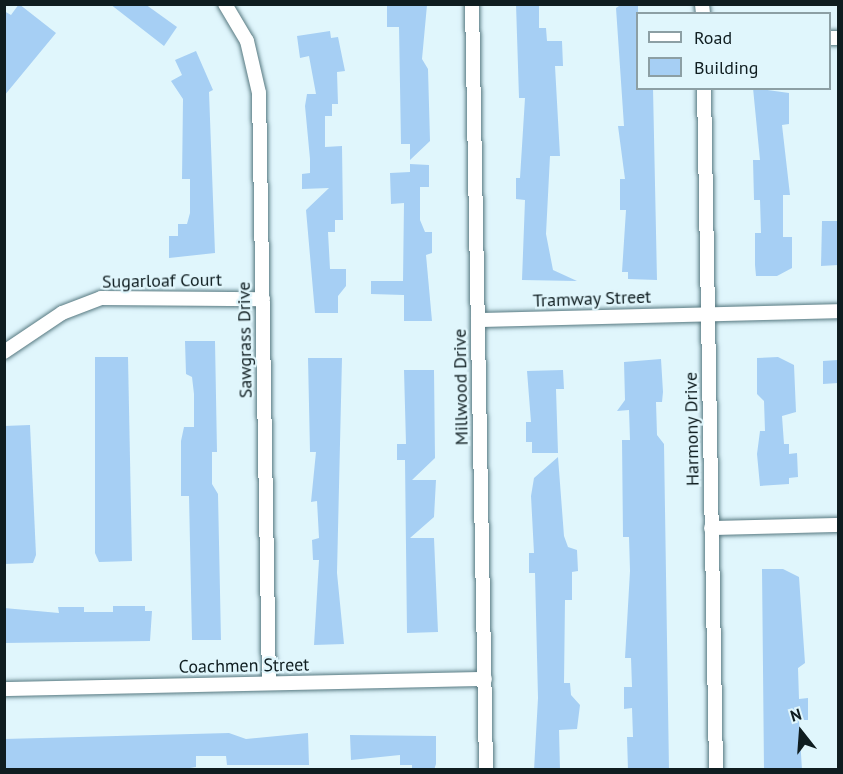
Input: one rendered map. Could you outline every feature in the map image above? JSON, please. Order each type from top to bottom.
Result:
[{"type":"street","name":"Sawgrass Drive","points":[[225,4],[247,41],[258,80],[269,683]]},
{"type":"street","name":"Millwood Drive","points":[[472,4],[486,770]]},
{"type":"street","name":"Harmony Drive","points":[[704,90],[716,770]]},
{"type":"street","name":"Sugarloaf Court","points":[[4,352],[62,313],[94,300],[263,299]]},
{"type":"street","name":"Tramway Street","points":[[478,320],[838,311]]},
{"type":"street","points":[[711,528],[838,525]]},
{"type":"street","name":"Coachmen Street","points":[[4,689],[484,679]]},
{"type":"building","points":[[19,4],[56,33],[4,96],[4,11],[11,15]]},
{"type":"building","points":[[110,4],[145,4],[177,27],[164,46]]},
{"type":"building","points":[[387,4],[427,5],[422,59],[428,69],[430,141],[410,160],[410,144],[401,144],[399,27],[387,27]]},
{"type":"building","points":[[516,4],[539,4],[539,28],[546,28],[547,41],[562,41],[563,66],[555,66],[560,156],[550,156],[546,234],[553,270],[577,281],[522,280],[525,200],[516,199],[516,178],[520,178],[525,98],[519,98]]},
{"type":"building","points":[[622,4],[638,4],[638,12],[636,12],[636,90],[653,90],[657,280],[628,279],[628,272],[622,272],[626,210],[620,210],[620,179],[625,179],[618,126],[624,126],[616,8]]},
{"type":"building","points":[[330,31],[331,38],[338,37],[345,71],[337,72],[338,104],[332,104],[332,116],[325,116],[325,147],[342,146],[343,220],[335,220],[335,232],[328,232],[330,269],[346,269],[346,286],[338,296],[338,313],[315,313],[306,210],[329,188],[302,189],[302,174],[310,173],[305,106],[307,94],[316,94],[309,56],[300,58],[297,36]]},
{"type":"building","points":[[196,51],[213,90],[209,92],[215,253],[169,258],[169,236],[178,236],[178,224],[187,224],[190,213],[190,179],[182,179],[183,99],[171,81],[182,75],[175,60]]},
{"type":"building","points":[[753,90],[789,93],[789,124],[782,125],[790,195],[783,195],[783,237],[792,237],[792,268],[777,276],[756,276],[755,233],[761,233],[760,200],[754,200],[753,160],[760,160]]},
{"type":"building","points":[[410,164],[429,165],[429,187],[420,187],[420,220],[425,232],[432,232],[432,253],[426,255],[432,321],[404,321],[404,295],[371,294],[371,281],[403,281],[404,203],[391,204],[390,173],[410,172]]},
{"type":"building","points":[[822,221],[838,221],[838,265],[821,266]]},
{"type":"building","points":[[185,341],[215,341],[217,452],[212,452],[212,484],[218,494],[221,640],[192,640],[189,496],[181,496],[181,441],[184,427],[194,427],[194,394],[192,377],[186,374]]},
{"type":"building","points":[[95,357],[128,357],[132,561],[99,562],[95,553]]},
{"type":"building","points":[[778,357],[794,365],[796,412],[782,416],[784,444],[789,444],[789,454],[797,453],[798,477],[789,478],[789,484],[760,486],[757,454],[760,431],[765,431],[764,401],[757,394],[757,358]]},
{"type":"building","points":[[308,358],[342,358],[337,573],[344,644],[314,645],[319,560],[313,560],[312,540],[319,538],[317,501],[311,502],[316,452],[310,452]]},
{"type":"building","points":[[661,359],[662,402],[656,402],[657,435],[664,444],[669,770],[628,770],[627,737],[633,737],[632,708],[624,709],[624,687],[632,687],[631,658],[625,658],[630,571],[629,537],[623,537],[622,440],[630,440],[629,410],[617,411],[625,400],[624,362]]},
{"type":"building","points":[[838,360],[838,383],[823,384],[823,361]]},
{"type":"building","points":[[404,370],[434,370],[435,458],[412,480],[436,480],[434,517],[410,538],[434,538],[438,632],[407,633],[405,460],[397,460],[397,444],[406,444]]},
{"type":"building","points":[[563,370],[564,389],[556,389],[558,453],[532,453],[532,442],[526,442],[526,422],[531,422],[527,371]]},
{"type":"building","points":[[30,425],[36,555],[33,563],[4,564],[4,426]]},
{"type":"building","points":[[558,457],[564,536],[568,547],[577,550],[578,571],[572,572],[572,600],[565,600],[564,683],[570,683],[571,695],[580,705],[577,729],[559,730],[560,770],[534,770],[538,698],[535,573],[529,573],[529,553],[534,553],[531,496],[534,478]]},
{"type":"building","points":[[762,569],[783,569],[799,577],[805,663],[798,668],[799,699],[808,698],[808,720],[799,720],[802,770],[764,770]]},
{"type":"building","points":[[113,606],[145,606],[145,611],[152,611],[150,641],[4,643],[4,608],[59,613],[58,607],[84,607],[84,612],[113,612]]},
{"type":"building","points":[[229,733],[246,739],[308,733],[309,765],[227,765],[226,756],[196,756],[196,767],[178,770],[4,770],[4,739]]},
{"type":"building","points":[[350,735],[436,736],[434,770],[412,770],[412,765],[400,765],[400,755],[351,760]]}]
